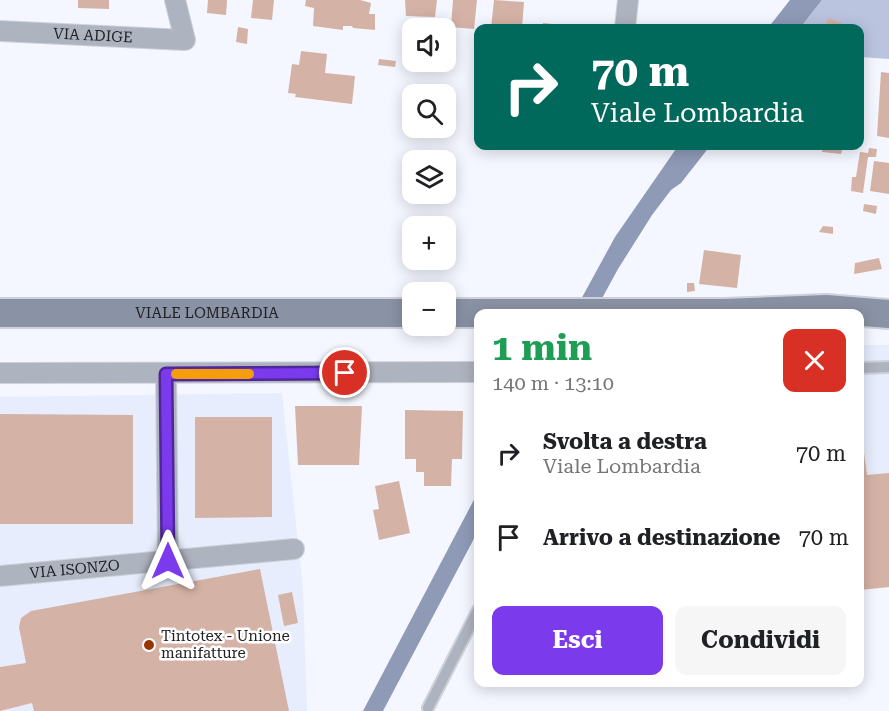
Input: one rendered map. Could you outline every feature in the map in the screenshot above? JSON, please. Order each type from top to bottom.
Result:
[{"type":"main road","points":[[826,309],[889,298]]},
{"type":"main road","points":[[864,312],[889,314]]},
{"type":"main road","name":"VIALE LOMBARDIA","points":[[0,313],[402,313]]},
{"type":"main road","points":[[456,313],[474,313]]},
{"type":"street","name":"VIA ADIGE","points":[[0,31],[185,40],[175,0]]},
{"type":"street","points":[[625,24],[628,0]]},
{"type":"street","points":[[0,373],[474,372]]},
{"type":"street","points":[[166,374],[168,561]]},
{"type":"street","name":"VIA ISONZO","points":[[0,576],[294,549]]},
{"type":"lane","points":[[864,368],[889,367]]},
{"type":"lane","points":[[428,708],[474,618]]},
{"type":"shaded area","points":[[790,0],[822,0],[803,24],[771,24]]},
{"type":"shaded area","points":[[822,0],[889,0],[889,59],[864,57],[864,24],[803,24]]},
{"type":"shaded area","points":[[675,150],[707,150],[652,215],[596,309],[576,309],[615,237]]},
{"type":"shaded area","points":[[864,345],[889,345],[889,587],[864,590]]},
{"type":"shaded area","points":[[282,393],[303,589],[307,711],[0,711],[0,397]]},
{"type":"shaded area","points":[[474,500],[474,539],[383,711],[363,711]]},
{"type":"building","points":[[78,0],[109,0],[109,9],[78,8]]},
{"type":"building","points":[[208,0],[227,0],[226,15],[207,13]]},
{"type":"building","points":[[253,0],[274,0],[272,20],[251,18]]},
{"type":"building","points":[[306,0],[360,0],[371,3],[369,14],[375,14],[375,30],[352,26],[343,26],[343,30],[313,26],[314,8],[305,6]]},
{"type":"building","points":[[405,0],[437,0],[435,17],[406,16]]},
{"type":"building","points":[[453,0],[477,0],[474,29],[456,27],[456,18],[452,18]]},
{"type":"building","points":[[494,0],[524,2],[522,24],[491,24]]},
{"type":"building","points":[[828,18],[842,23],[842,24],[826,24]]},
{"type":"building","points":[[238,27],[248,29],[247,44],[236,42]]},
{"type":"building","points":[[301,51],[327,54],[325,73],[355,76],[352,104],[295,97],[296,94],[288,93],[292,64],[299,65]]},
{"type":"building","points":[[379,59],[396,61],[395,67],[378,65]]},
{"type":"building","points":[[881,72],[889,73],[889,138],[877,136]]},
{"type":"building","points":[[869,148],[877,149],[876,157],[868,157],[863,193],[851,191],[852,177],[856,177],[860,152],[868,153]]},
{"type":"building","points":[[822,150],[842,150],[841,154],[822,152]]},
{"type":"building","points":[[874,161],[889,163],[889,194],[870,191]]},
{"type":"building","points":[[864,204],[877,206],[876,214],[863,211]]},
{"type":"building","points":[[823,226],[833,227],[833,234],[819,232]]},
{"type":"building","points":[[704,250],[741,255],[737,288],[699,284]]},
{"type":"building","points":[[879,258],[882,269],[854,274],[855,263]]},
{"type":"building","points":[[687,283],[694,283],[695,291],[687,292]]},
{"type":"building","points":[[295,406],[362,406],[359,465],[298,465]]},
{"type":"building","points":[[405,410],[463,411],[462,459],[452,459],[451,486],[424,486],[424,472],[416,472],[416,459],[405,459]]},
{"type":"building","points":[[0,414],[133,415],[133,524],[0,524]]},
{"type":"building","points":[[195,417],[272,417],[272,517],[195,518]]},
{"type":"building","points":[[864,453],[867,475],[889,473],[889,587],[864,590]]},
{"type":"building","points":[[399,481],[410,533],[379,540],[373,510],[379,509],[375,486]]},
{"type":"building","name":"Tintotex - Unione manifatture","points":[[260,569],[289,711],[34,711],[32,703],[0,711],[0,667],[26,663],[19,627],[21,618],[31,611]]},
{"type":"building","points":[[292,592],[298,623],[284,626],[278,595]]},
{"type":"slow traffic","points":[[176,374],[249,374]]},
{"type":"place","name":"Tintotex - Unione manifatture","points":[[149,645]]},
{"type":"route","points":[[168,561],[166,374],[345,373]]}]
